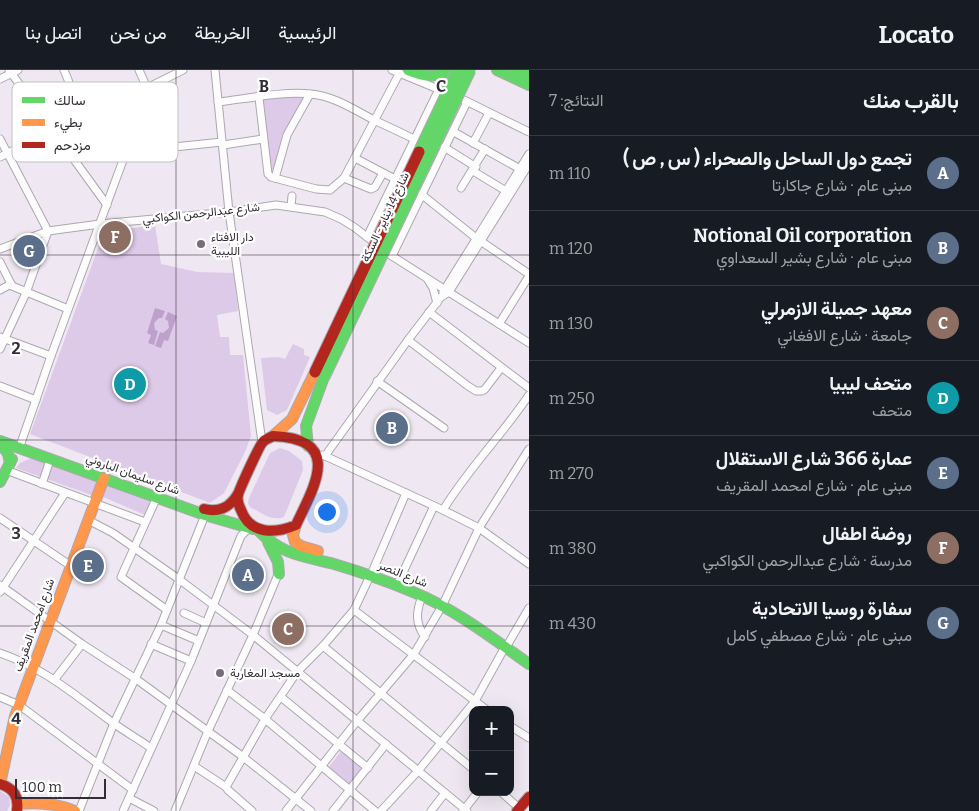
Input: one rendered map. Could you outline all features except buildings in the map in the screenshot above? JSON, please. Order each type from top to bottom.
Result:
[{"type":"main road","points":[[400,71],[430,77],[450,70]]},
{"type":"main road","name":"شارع 14 يناير- السكة","points":[[320,374],[458,70]]},
{"type":"main road","name":"شارع 14 يناير- السكة","points":[[320,374],[470,70]]},
{"type":"main road","points":[[498,70],[529,85]]},
{"type":"main road","points":[[517,70],[529,76]]},
{"type":"main road","points":[[279,574],[278,562],[274,551],[247,523],[238,501],[238,494],[268,439],[292,419],[320,374]]},
{"type":"main road","points":[[291,543],[320,465],[317,452],[306,426],[320,374]]},
{"type":"main road","name":"شارع سليمان الباروني","points":[[0,434],[50,460],[258,533]]},
{"type":"main road","points":[[268,439],[291,438],[317,452]]},
{"type":"main road","points":[[0,442],[8,454],[3,475]]},
{"type":"main road","name":"شارع سليمان الباروني","points":[[0,442],[74,460],[207,510],[225,509],[234,501],[238,494]]},
{"type":"main road","points":[[3,475],[20,446]]},
{"type":"main road","name":"شارع امحمد المقريف","points":[[0,784],[11,732],[20,705],[104,478]]},
{"type":"main road","points":[[258,533],[278,532],[288,529],[291,543]]},
{"type":"main road","name":"شارع النصر","points":[[258,533],[291,543],[371,573],[443,604]]},
{"type":"main road","name":"شارع النصر","points":[[371,573],[400,581],[424,591],[507,646],[529,658]]},
{"type":"main road","name":"شارع النصر","points":[[507,646],[529,664]]},
{"type":"main road","points":[[0,784],[15,793],[18,808],[46,803],[75,811]]},
{"type":"street","points":[[64,70],[69,82]]},
{"type":"street","points":[[139,70],[144,82]]},
{"type":"street","points":[[159,82],[183,70]]},
{"type":"street","points":[[215,70],[230,212],[268,439]]},
{"type":"street","points":[[0,78],[13,71],[20,82]]},
{"type":"street","points":[[259,98],[267,172],[270,176],[292,189],[330,190],[344,178],[400,71],[529,132]]},
{"type":"street","points":[[367,237],[439,89]]},
{"type":"street","points":[[218,102],[292,94],[310,94],[338,100],[414,139]]},
{"type":"street","points":[[275,178],[287,136],[310,94]]},
{"type":"street","points":[[392,256],[467,102]]},
{"type":"street","points":[[473,143],[489,113]]},
{"type":"street","points":[[454,132],[524,171]]},
{"type":"street","points":[[178,147],[263,138]]},
{"type":"street","points":[[0,139],[12,161]]},
{"type":"street","points":[[444,147],[506,191]]},
{"type":"street","points":[[461,188],[475,169],[485,149]]},
{"type":"street","points":[[0,157],[12,151]]},
{"type":"street","points":[[479,240],[506,191],[524,171],[529,154]]},
{"type":"street","points":[[355,158],[395,179]]},
{"type":"street","points":[[0,349],[2,338],[26,293],[48,231],[13,162]]},
{"type":"street","points":[[76,162],[107,205]]},
{"type":"street","points":[[20,446],[122,162]]},
{"type":"street","points":[[529,164],[447,290],[378,381],[317,452],[479,528],[529,564]]},
{"type":"street","points":[[344,178],[371,190],[375,187],[383,173]]},
{"type":"street","points":[[291,206],[292,189]]},
{"type":"street","points":[[421,194],[479,240],[529,275],[499,324]]},
{"type":"street","name":"شارع عبدالرحمن الكواكبي","points":[[0,249],[48,231],[100,224],[230,212],[276,205],[325,212],[341,218],[392,256],[529,343]]},
{"type":"street","points":[[0,262],[10,284],[26,293],[68,309]]},
{"type":"street","points":[[427,278],[439,300]]},
{"type":"street","points":[[0,290],[10,284]]},
{"type":"street","points":[[429,312],[529,388]]},
{"type":"street","points":[[2,338],[51,356]]},
{"type":"street","points":[[408,340],[476,391],[485,389],[501,368]]},
{"type":"street","points":[[378,381],[444,428]]},
{"type":"street","points":[[0,386],[36,400]]},
{"type":"street","points":[[443,510],[464,479],[509,424],[529,395]]},
{"type":"street","points":[[286,811],[357,721],[414,654],[443,604],[479,528],[529,449]]},
{"type":"street","points":[[42,484],[50,460]]},
{"type":"street","points":[[3,475],[42,484],[145,522]]},
{"type":"street","points":[[65,493],[1,588],[136,679],[242,756],[311,811]]},
{"type":"street","points":[[226,787],[242,756],[297,672],[323,646],[354,610],[406,493]]},
{"type":"street","points":[[158,497],[121,577],[167,610]]},
{"type":"street","points":[[400,581],[434,506]]},
{"type":"street","points":[[75,811],[161,625],[204,515]]},
{"type":"street","points":[[0,518],[71,566]]},
{"type":"street","points":[[88,520],[103,527],[180,580],[212,606],[253,635],[465,810],[475,796]]},
{"type":"street","points":[[124,811],[191,661],[241,536],[258,533]]},
{"type":"street","points":[[175,811],[208,731],[253,635],[291,543]]},
{"type":"street","points":[[422,596],[417,620],[425,637]]},
{"type":"street","points":[[381,811],[418,771],[475,701],[529,608]]},
{"type":"street","points":[[354,610],[482,706]]},
{"type":"street","points":[[184,613],[206,623]]},
{"type":"street","points":[[161,625],[199,641]]},
{"type":"street","points":[[55,680],[82,644]]},
{"type":"street","points":[[151,644],[191,661]]},
{"type":"street","points":[[323,646],[469,766]]},
{"type":"street","points":[[0,662],[2,654],[34,666],[114,724],[151,748]]},
{"type":"street","points":[[227,690],[265,719],[375,811]]},
{"type":"street","points":[[0,697],[20,705],[133,790]]},
{"type":"street","points":[[281,697],[368,768]]},
{"type":"street","points":[[514,729],[529,738]]},
{"type":"street","points":[[333,811],[386,744]]},
{"type":"street","points":[[194,766],[226,787],[252,811]]},
{"type":"street","points":[[431,811],[445,793]]},
{"type":"street","points":[[129,798],[154,811]]},
{"type":"shaded area","points":[[302,96],[302,103],[282,135],[275,169],[269,170],[261,99]]},
{"type":"shaded area","points":[[155,225],[161,264],[197,272],[234,273],[238,311],[217,315],[220,337],[229,337],[230,355],[243,355],[251,436],[224,493],[210,503],[30,434],[104,232]]},
{"type":"shaded area","points":[[155,308],[165,311],[162,318],[159,318],[154,323],[155,330],[158,331],[154,345],[148,343],[151,335],[147,333]]},
{"type":"shaded area","points":[[168,312],[177,316],[168,341],[164,340],[161,348],[155,346],[160,332],[163,333],[169,328],[168,321],[165,319]]},
{"type":"shaded area","points":[[293,344],[304,349],[304,355],[310,357],[287,410],[277,415],[267,410],[261,358],[279,357],[285,359]]},
{"type":"shaded area","points":[[280,448],[289,451],[302,461],[303,470],[284,517],[275,518],[266,516],[250,507],[248,503],[270,453]]},
{"type":"shaded area","points":[[31,458],[98,481],[94,496],[16,468],[20,463]]},
{"type":"shaded area","points":[[105,485],[151,502],[145,515],[101,496]]},
{"type":"shaded area","points":[[343,749],[366,767],[350,786],[328,768]]},
{"type":"shaded area","points":[[0,791],[9,797],[10,805],[7,811],[0,811]]},
{"type":"traffic: fast","points":[[408,70],[429,76],[439,75],[450,70]]},
{"type":"traffic: fast","points":[[419,152],[458,70]]},
{"type":"traffic: fast","points":[[324,377],[470,70]]},
{"type":"traffic: fast","points":[[497,70],[529,85]]},
{"type":"traffic: fast","points":[[517,70],[529,76]]},
{"type":"traffic: fast","points":[[308,446],[306,426],[324,377]]},
{"type":"traffic: fast","points":[[0,441],[205,515],[253,529]]},
{"type":"traffic: fast","points":[[0,442],[8,454],[10,463]]},
{"type":"traffic: fast","points":[[0,482],[12,459]]},
{"type":"traffic: fast","points":[[259,531],[285,550],[364,573],[429,599],[473,625],[529,664]]},
{"type":"traffic: fast","points":[[268,542],[278,562],[279,574]]},
{"type":"traffic: slow","points":[[273,436],[292,419],[315,372]]},
{"type":"traffic: slow","points":[[0,784],[15,716],[104,478]]},
{"type":"traffic: slow","points":[[296,525],[293,535],[295,542],[301,546],[318,551]]},
{"type":"traffic: slow","points":[[18,804],[47,804],[75,811]]},
{"type":"traffic: jam","points":[[315,372],[419,152]]},
{"type":"traffic: jam","points":[[273,436],[295,439],[309,446],[316,455],[318,467],[316,480],[296,525],[272,531],[257,528],[250,524],[241,510],[238,497],[239,491],[261,445],[265,440],[273,436]]},
{"type":"traffic: jam","points":[[204,509],[215,510],[224,508],[238,494]]},
{"type":"traffic: jam","points":[[0,784],[14,793],[17,801],[17,810]]},
{"type":"traffic: jam","points":[[517,811],[529,797]]},
{"type":"place","name":"روضة اطفال","points":[[115,237]]},
{"type":"place","name":"دار اﻻفتاء الليبية","points":[[201,244]]},
{"type":"place","name":"سفارة روسيا الاتحادية","points":[[29,251]]},
{"type":"place","name":"متحف ليبيا","points":[[130,384]]},
{"type":"place","name":"Notional Oil corporation","points":[[392,428]]},
{"type":"place","name":"عمارة 366 شارع الاستقلال","points":[[88,566]]},
{"type":"place","name":"تجمع دول الساحل والصحراء ( س , ص )","points":[[248,575]]},
{"type":"place","name":"معهد جميلة الازمرلي","points":[[288,629]]},
{"type":"place","name":"مسجد المغاربة","points":[[220,673]]}]
